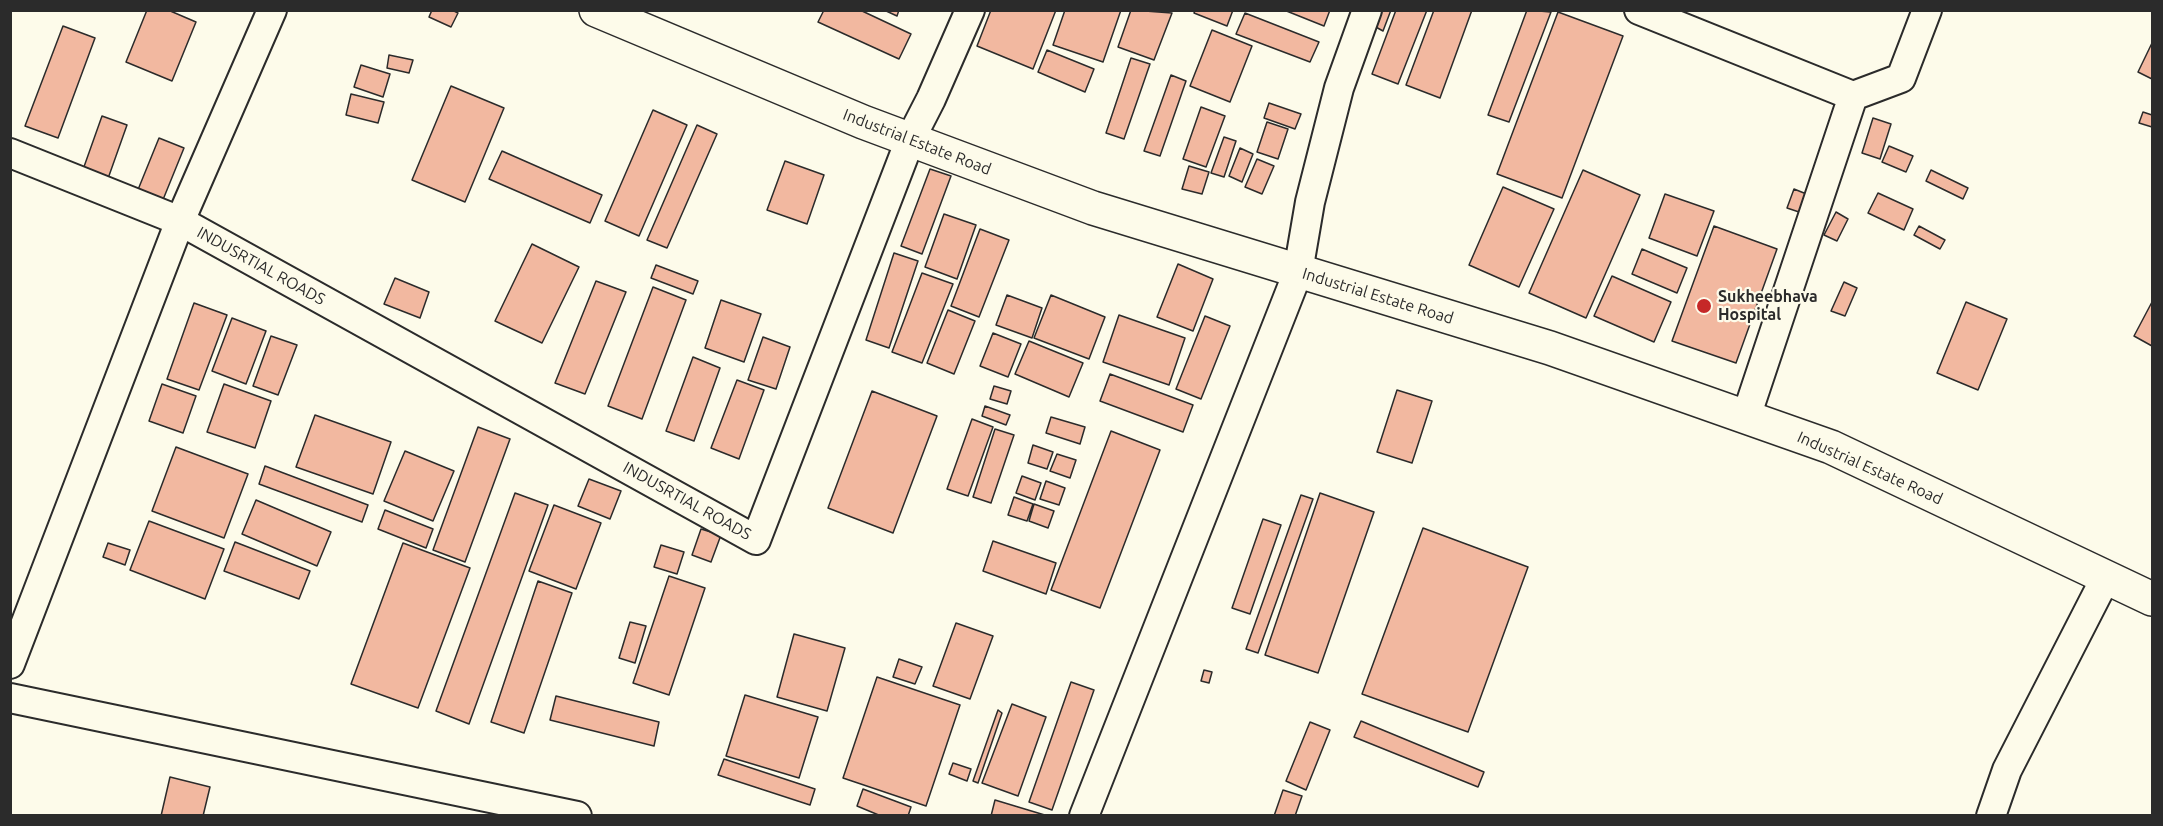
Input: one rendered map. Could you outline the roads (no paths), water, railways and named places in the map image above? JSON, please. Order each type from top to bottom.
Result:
[{"type":"main road","name":"Industrial Estate Road","points":[[596,10],[910,140],[1093,208],[1550,348],[1831,447],[2152,599]]},
{"type":"street","points":[[10,664],[180,221],[272,10]]},
{"type":"street","name":"INDUSRTIAL ROADS","points":[[180,221],[756,540],[910,140],[931,99],[970,10]]},
{"type":"street","points":[[1084,816],[1298,272],[1310,202],[1339,88],[1367,10]]},
{"type":"street","points":[[1639,10],[1853,96],[1901,78],[1928,10]]},
{"type":"street","points":[[1746,417],[1853,96]]},
{"type":"street","points":[[10,153],[180,221]]},
{"type":"street","points":[[1991,816],[2007,770],[2106,577]]},
{"type":"street","points":[[10,698],[577,816]]},
{"type":"place","name":"Sukheebhava Hospital","points":[[1704,306]]}]
